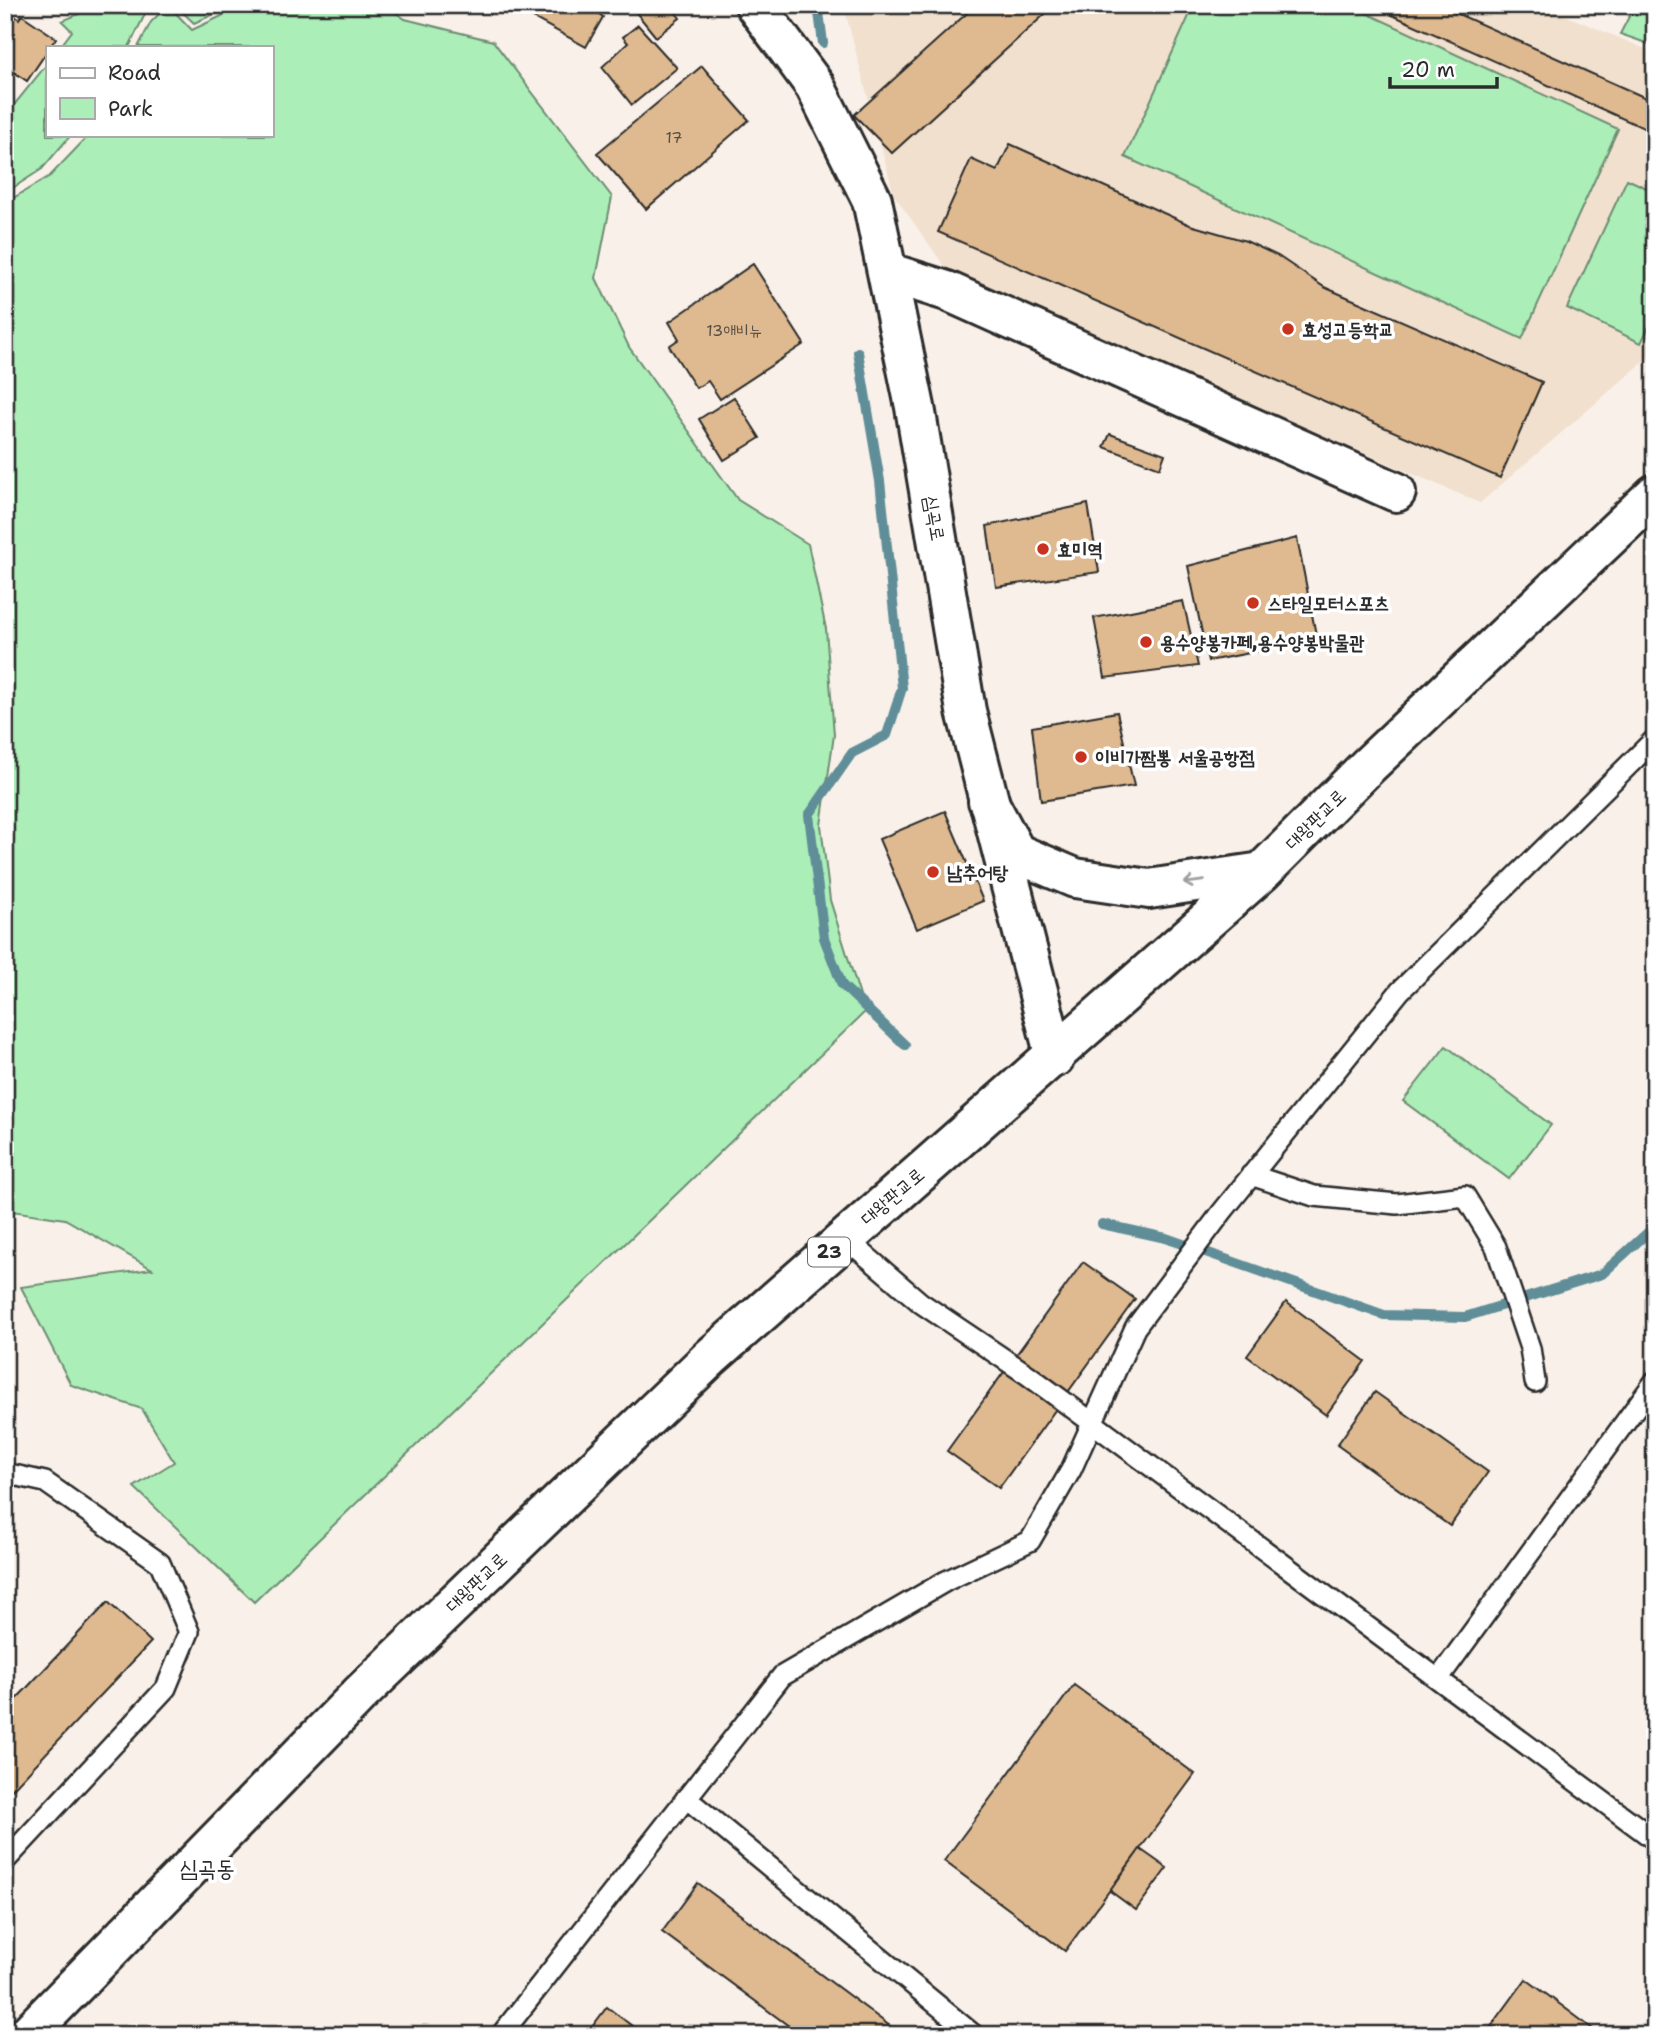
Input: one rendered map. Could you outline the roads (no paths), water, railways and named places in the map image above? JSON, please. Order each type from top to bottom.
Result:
[{"type":"main road","name":"심곡로","points":[[755,5],[815,86],[873,200],[890,273],[966,711],[1055,1057]]},
{"type":"main road","points":[[890,273],[947,291],[1396,492]]},
{"type":"main road","name":"대왕판교로","points":[[27,2035],[360,1694],[711,1357],[844,1237],[1055,1057],[1262,872],[1368,765],[1655,494]]},
{"type":"main road","points":[[988,801],[1017,853],[1075,878],[1149,889],[1262,872]]},
{"type":"lane","points":[[501,2035],[782,1676],[946,1581],[1030,1541],[1071,1470],[1135,1328],[1222,1212],[1400,991],[1655,739]]},
{"type":"lane","points":[[1251,1175],[1314,1196],[1397,1204],[1465,1196],[1496,1247],[1530,1348],[1535,1382]]},
{"type":"lane","points":[[844,1237],[921,1303],[1091,1421],[1655,1840]]},
{"type":"lane","points":[[1439,1678],[1655,1381]]},
{"type":"lane","points":[[5,1474],[45,1482],[160,1563],[189,1632],[166,1688],[5,1861]]},
{"type":"lane","points":[[686,1798],[974,2035]]},
{"type":"waterway","points":[[818,5],[823,43]]},
{"type":"waterway","points":[[858,352],[880,481],[902,688],[887,735],[852,753],[809,815],[824,938],[842,985],[905,1045]]},
{"type":"waterway","points":[[1102,1224],[1166,1238],[1384,1315],[1465,1317],[1602,1274],[1655,1226]]},
{"type":"place","name":"효성고등학교","points":[[1288,329]]},
{"type":"place","name":"효미역","points":[[1043,549]]},
{"type":"place","name":"스타일모터스포츠","points":[[1253,603]]},
{"type":"place","name":"용수양봉카페,용수양봉박물관","points":[[1146,642]]},
{"type":"place","name":"이비가짬뽕 서울공항점","points":[[1081,757]]},
{"type":"place","name":"남추어탕","points":[[933,872]]},
{"type":"district","name":"심곡동","points":[[207,1868]]}]
